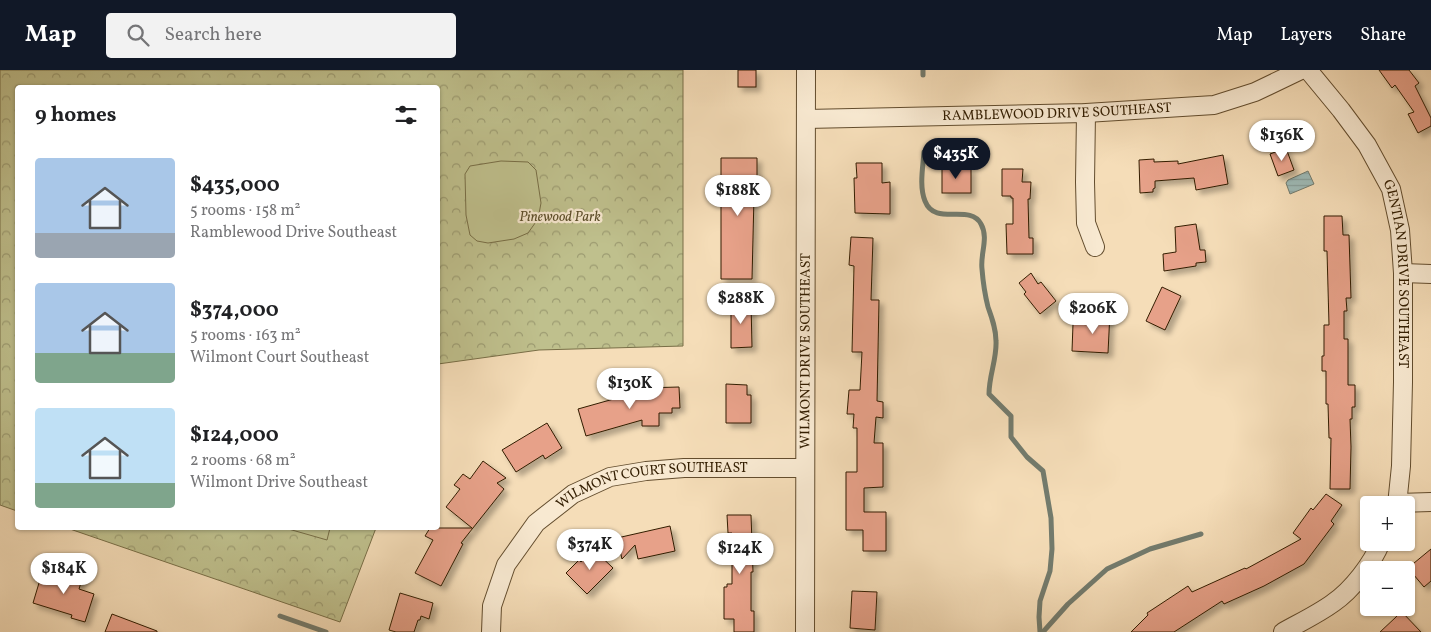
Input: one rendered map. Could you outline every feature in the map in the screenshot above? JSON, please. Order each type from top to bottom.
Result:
[{"type":"street","name":"WILMONT DRIVE SOUTHEAST","points":[[805,632],[806,70]]},
{"type":"street","name":"RAMBLEWOOD DRIVE SOUTHEAST","points":[[806,119],[1086,113],[1214,105],[1255,92],[1301,70]]},
{"type":"street","name":"GENTIAN DRIVE SOUTHEAST","points":[[1308,70],[1367,145],[1391,190],[1400,230],[1403,273],[1401,466],[1398,496]]},
{"type":"street","points":[[1086,113],[1086,223],[1095,247]]},
{"type":"street","points":[[1403,273],[1431,274]]},
{"type":"street","name":"WILMONT COURT SOUTHEAST","points":[[491,632],[492,606],[506,565],[536,523],[573,494],[610,477],[646,471],[694,468],[805,468]]},
{"type":"street","points":[[1415,503],[1431,502]]},
{"type":"street","points":[[1283,632],[1334,603],[1357,581],[1377,551]]},
{"type":"green space","name":"Pinewood Park","points":[[0,70],[683,70],[683,346],[539,350],[440,364],[440,85],[15,85],[15,510],[0,505]]},
{"type":"green space","points":[[501,161],[528,162],[536,170],[541,203],[538,219],[528,233],[514,239],[488,243],[477,241],[470,235],[466,215],[465,174],[470,166]]},
{"type":"green space","points":[[73,530],[375,530],[340,622]]},
{"type":"green space","points":[[292,530],[330,530],[327,540]]},
{"type":"water","points":[[1308,171],[1314,184],[1290,194],[1286,183],[1288,180]]},
{"type":"building","points":[[738,70],[756,70],[756,87],[738,87]]},
{"type":"building","points":[[1379,70],[1409,70],[1419,83],[1415,86],[1431,118],[1431,126],[1418,133],[1408,114],[1414,112],[1395,85],[1392,88]]},
{"type":"building","points":[[1286,148],[1294,170],[1278,176],[1270,154]]},
{"type":"building","points":[[1223,155],[1228,184],[1196,190],[1194,178],[1155,181],[1153,192],[1140,193],[1139,160],[1154,159],[1154,162],[1178,161],[1178,164]]},
{"type":"building","points":[[721,158],[757,158],[757,196],[754,196],[752,279],[721,279]]},
{"type":"building","points":[[856,163],[882,163],[882,183],[890,182],[890,214],[855,213],[854,178],[857,178]]},
{"type":"building","points":[[942,168],[971,168],[971,193],[942,193]]},
{"type":"building","points":[[1002,169],[1023,169],[1022,182],[1031,182],[1030,199],[1028,199],[1029,238],[1033,238],[1033,254],[1007,254],[1006,224],[1013,224],[1013,198],[1011,196],[1002,196]]},
{"type":"building","points":[[1324,216],[1342,216],[1343,235],[1349,235],[1351,298],[1346,298],[1347,311],[1344,311],[1344,339],[1348,339],[1348,385],[1355,385],[1355,407],[1352,407],[1352,419],[1350,419],[1350,489],[1330,489],[1331,438],[1329,438],[1328,404],[1326,404],[1326,371],[1322,371],[1324,325],[1329,325],[1327,251],[1324,251]]},
{"type":"building","points":[[1196,224],[1200,250],[1205,250],[1206,262],[1196,263],[1196,266],[1164,271],[1163,254],[1176,252],[1175,227]]},
{"type":"building","points":[[851,237],[873,238],[871,300],[879,300],[877,401],[883,402],[883,418],[876,417],[874,443],[883,443],[883,487],[864,488],[864,512],[886,512],[886,551],[863,551],[863,530],[846,530],[846,472],[857,472],[857,428],[853,428],[854,414],[847,414],[849,390],[860,390],[862,352],[852,352],[854,266],[849,265]]},
{"type":"building","points":[[1031,273],[1038,284],[1041,282],[1056,301],[1040,314],[1024,294],[1026,292],[1019,283]]},
{"type":"building","points":[[1162,287],[1181,296],[1165,330],[1146,321]]},
{"type":"building","points":[[731,303],[751,303],[752,347],[731,348]]},
{"type":"building","points":[[1095,311],[1110,312],[1108,353],[1072,351],[1073,324],[1094,325]]},
{"type":"building","points":[[726,384],[747,385],[747,395],[751,395],[751,423],[726,423]]},
{"type":"building","points":[[679,387],[680,408],[672,408],[672,413],[659,413],[659,426],[642,426],[642,420],[586,436],[578,409],[642,391],[642,388]]},
{"type":"building","points":[[547,423],[562,448],[545,459],[543,455],[516,472],[502,450]]},
{"type":"building","points":[[483,461],[506,478],[497,483],[504,489],[461,543],[463,544],[441,586],[415,573],[433,540],[425,536],[429,530],[440,530],[440,528],[472,528],[446,507],[460,489],[454,485],[463,474],[470,479]]},
{"type":"building","points":[[1326,494],[1342,505],[1331,521],[1334,524],[1304,564],[1264,586],[1224,604],[1222,601],[1174,632],[1131,632],[1148,615],[1147,613],[1188,586],[1192,592],[1246,569],[1301,539],[1293,533],[1311,508],[1313,510]]},
{"type":"building","points":[[727,515],[751,515],[753,572],[751,572],[751,611],[754,611],[754,632],[734,632],[734,619],[724,619],[724,587],[727,587],[727,584],[732,584],[732,533],[728,533]]},
{"type":"building","points":[[670,526],[675,551],[638,559],[635,545],[622,559],[617,538]]},
{"type":"building","points":[[593,549],[613,568],[587,594],[566,573],[579,560],[581,562]]},
{"type":"building","points":[[1431,549],[1431,581],[1424,587],[1415,576],[1415,562]]},
{"type":"building","points":[[62,569],[83,576],[79,589],[94,594],[85,622],[71,618],[72,615],[33,603],[42,573],[60,578]]},
{"type":"building","points":[[852,591],[877,592],[875,630],[850,628]]},
{"type":"building","points":[[400,593],[433,603],[429,619],[421,616],[414,632],[389,630]]},
{"type":"building","points":[[112,614],[157,631],[157,632],[105,632]]},
{"type":"building","points":[[1406,616],[1421,632],[1380,632],[1396,617]]},
{"type":"waterway","points":[[923,70],[923,75]]},
{"type":"waterway","points":[[924,152],[922,189],[925,201],[930,209],[936,213],[969,215],[976,218],[983,229],[983,279],[987,302],[995,328],[996,341],[989,394],[1011,416],[1011,437],[1027,457],[1043,471],[1051,518],[1052,549],[1050,571],[1040,601],[1040,632]]},
{"type":"waterway","points":[[1043,632],[1068,604],[1107,569],[1150,549],[1201,534]]},
{"type":"waterway","points":[[280,616],[326,632]]}]
